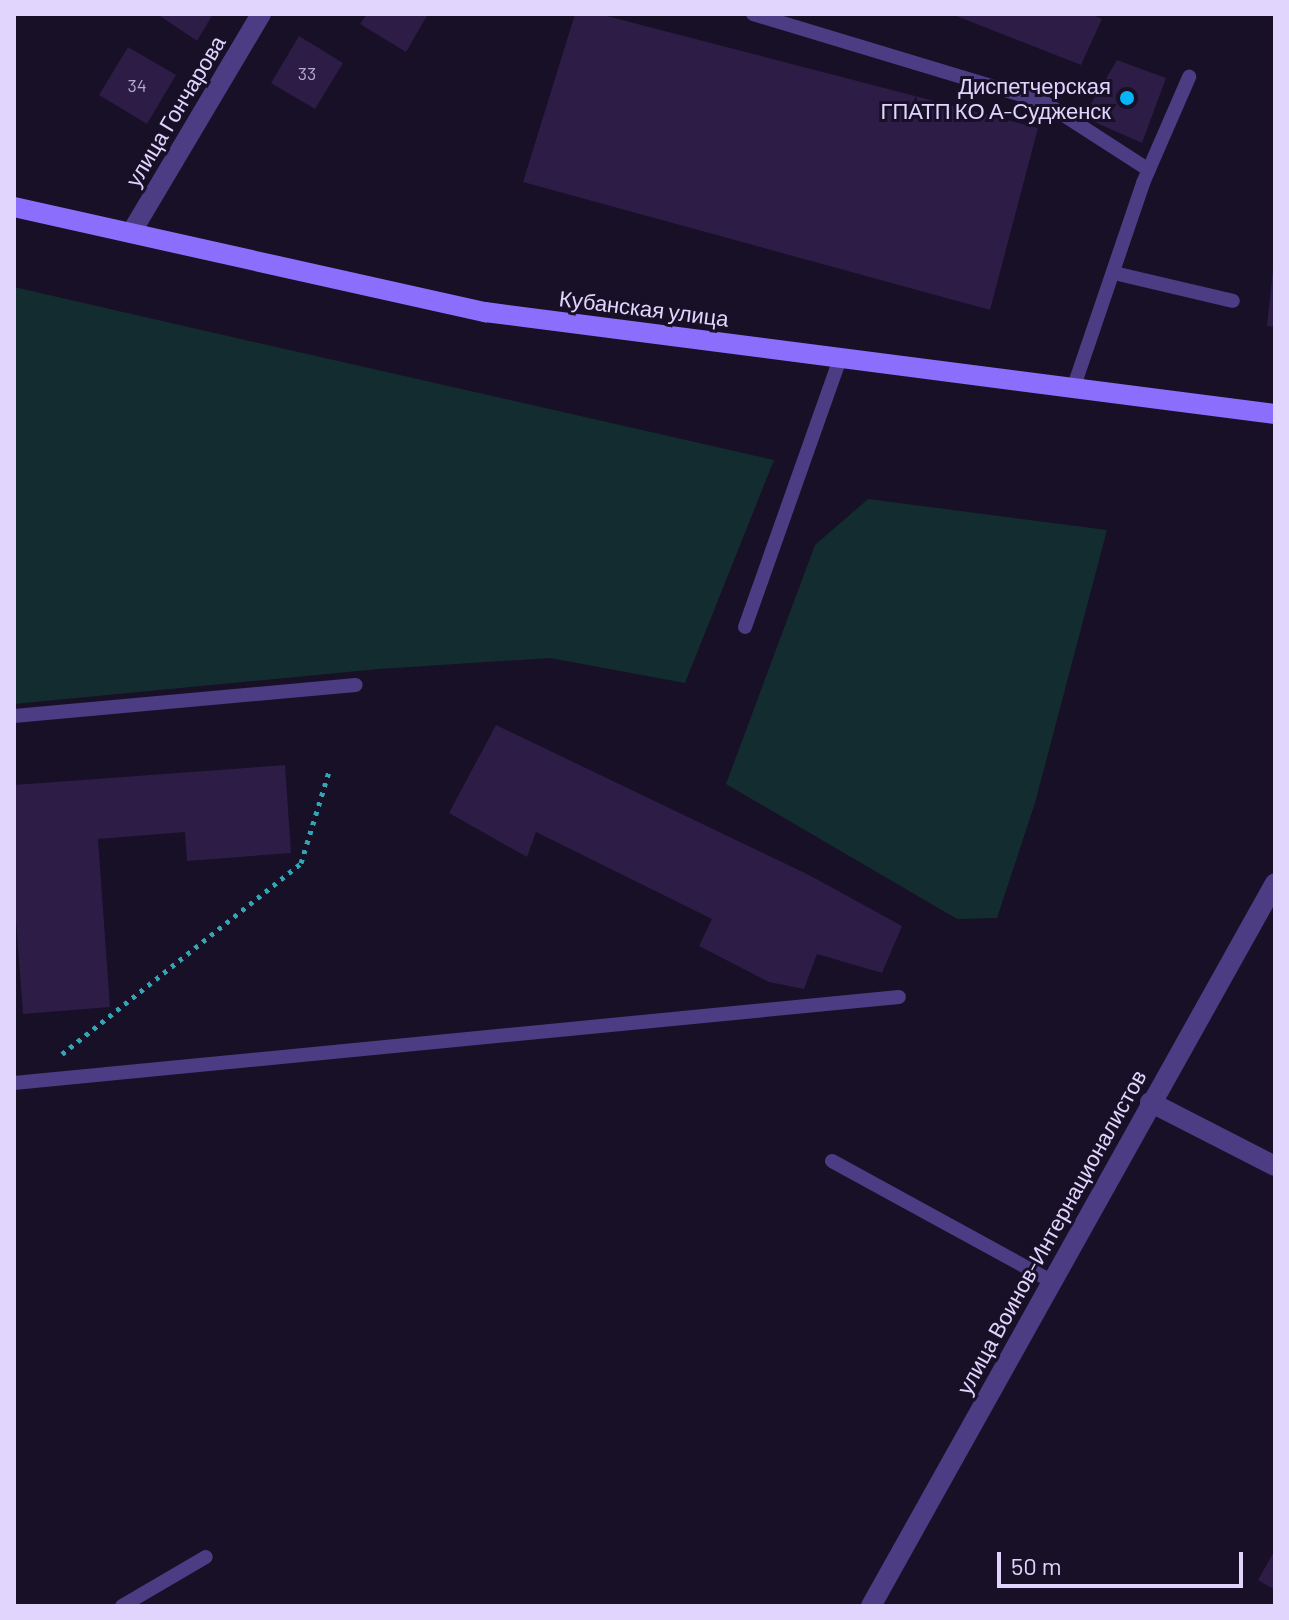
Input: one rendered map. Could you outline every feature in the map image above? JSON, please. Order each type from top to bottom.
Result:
[{"type":"street","name":"улица Гончарова","points":[[131,233],[261,14]]},
{"type":"street","name":"Кубанская улица","points":[[14,207],[485,312],[1275,414]]},
{"type":"street","name":"улица Воинов-Интернационалистов","points":[[871,1606],[1275,883]]},
{"type":"street","points":[[1150,1102],[1275,1166]]},
{"type":"lane","points":[[753,14],[1042,101],[1149,170]]},
{"type":"lane","points":[[1073,389],[1149,170],[1189,77]]},
{"type":"lane","points":[[1114,273],[1233,301]]},
{"type":"lane","points":[[745,627],[840,358]]},
{"type":"lane","points":[[14,716],[356,685]]},
{"type":"lane","points":[[20,1082],[899,997]]},
{"type":"lane","points":[[832,1161],[1051,1281]]},
{"type":"lane","points":[[122,1606],[206,1557]]},
{"type":"path","points":[[20,1082],[301,863],[330,768]]},
{"type":"green space","points":[[14,287],[774,460],[685,683],[550,658],[379,669],[14,704]]},
{"type":"green space","points":[[868,499],[1107,530],[1035,803],[997,918],[957,919],[726,784],[815,545]]},
{"type":"building","points":[[157,14],[213,14],[197,41]]},
{"type":"building","points":[[367,14],[428,14],[406,52],[360,24]]},
{"type":"building","points":[[575,14],[599,14],[1038,128],[990,310],[523,182]]},
{"type":"building","points":[[951,14],[1090,14],[1102,19],[1081,65]]},
{"type":"building","points":[[299,36],[343,63],[315,109],[271,83]]},
{"type":"building","points":[[128,47],[176,75],[147,124],[99,95]]},
{"type":"building","name":"Диспетчерская ГПАТП КО А-Судженск","points":[[1117,60],[1166,78],[1142,143],[1083,117]]},
{"type":"building","points":[[1275,269],[1275,327],[1267,326]]},
{"type":"building","points":[[496,725],[809,875],[902,926],[882,973],[817,954],[804,989],[769,982],[699,946],[712,919],[536,832],[527,857],[449,813]]},
{"type":"building","points":[[285,765],[291,853],[187,861],[185,832],[98,839],[110,1007],[23,1014],[14,893],[14,785]]},
{"type":"building","points":[[1275,1550],[1275,1590],[1258,1580]]},
{"type":"place","name":"Диспетчерская ГПАТП КО А-Судженск","points":[[1127,98]]}]
